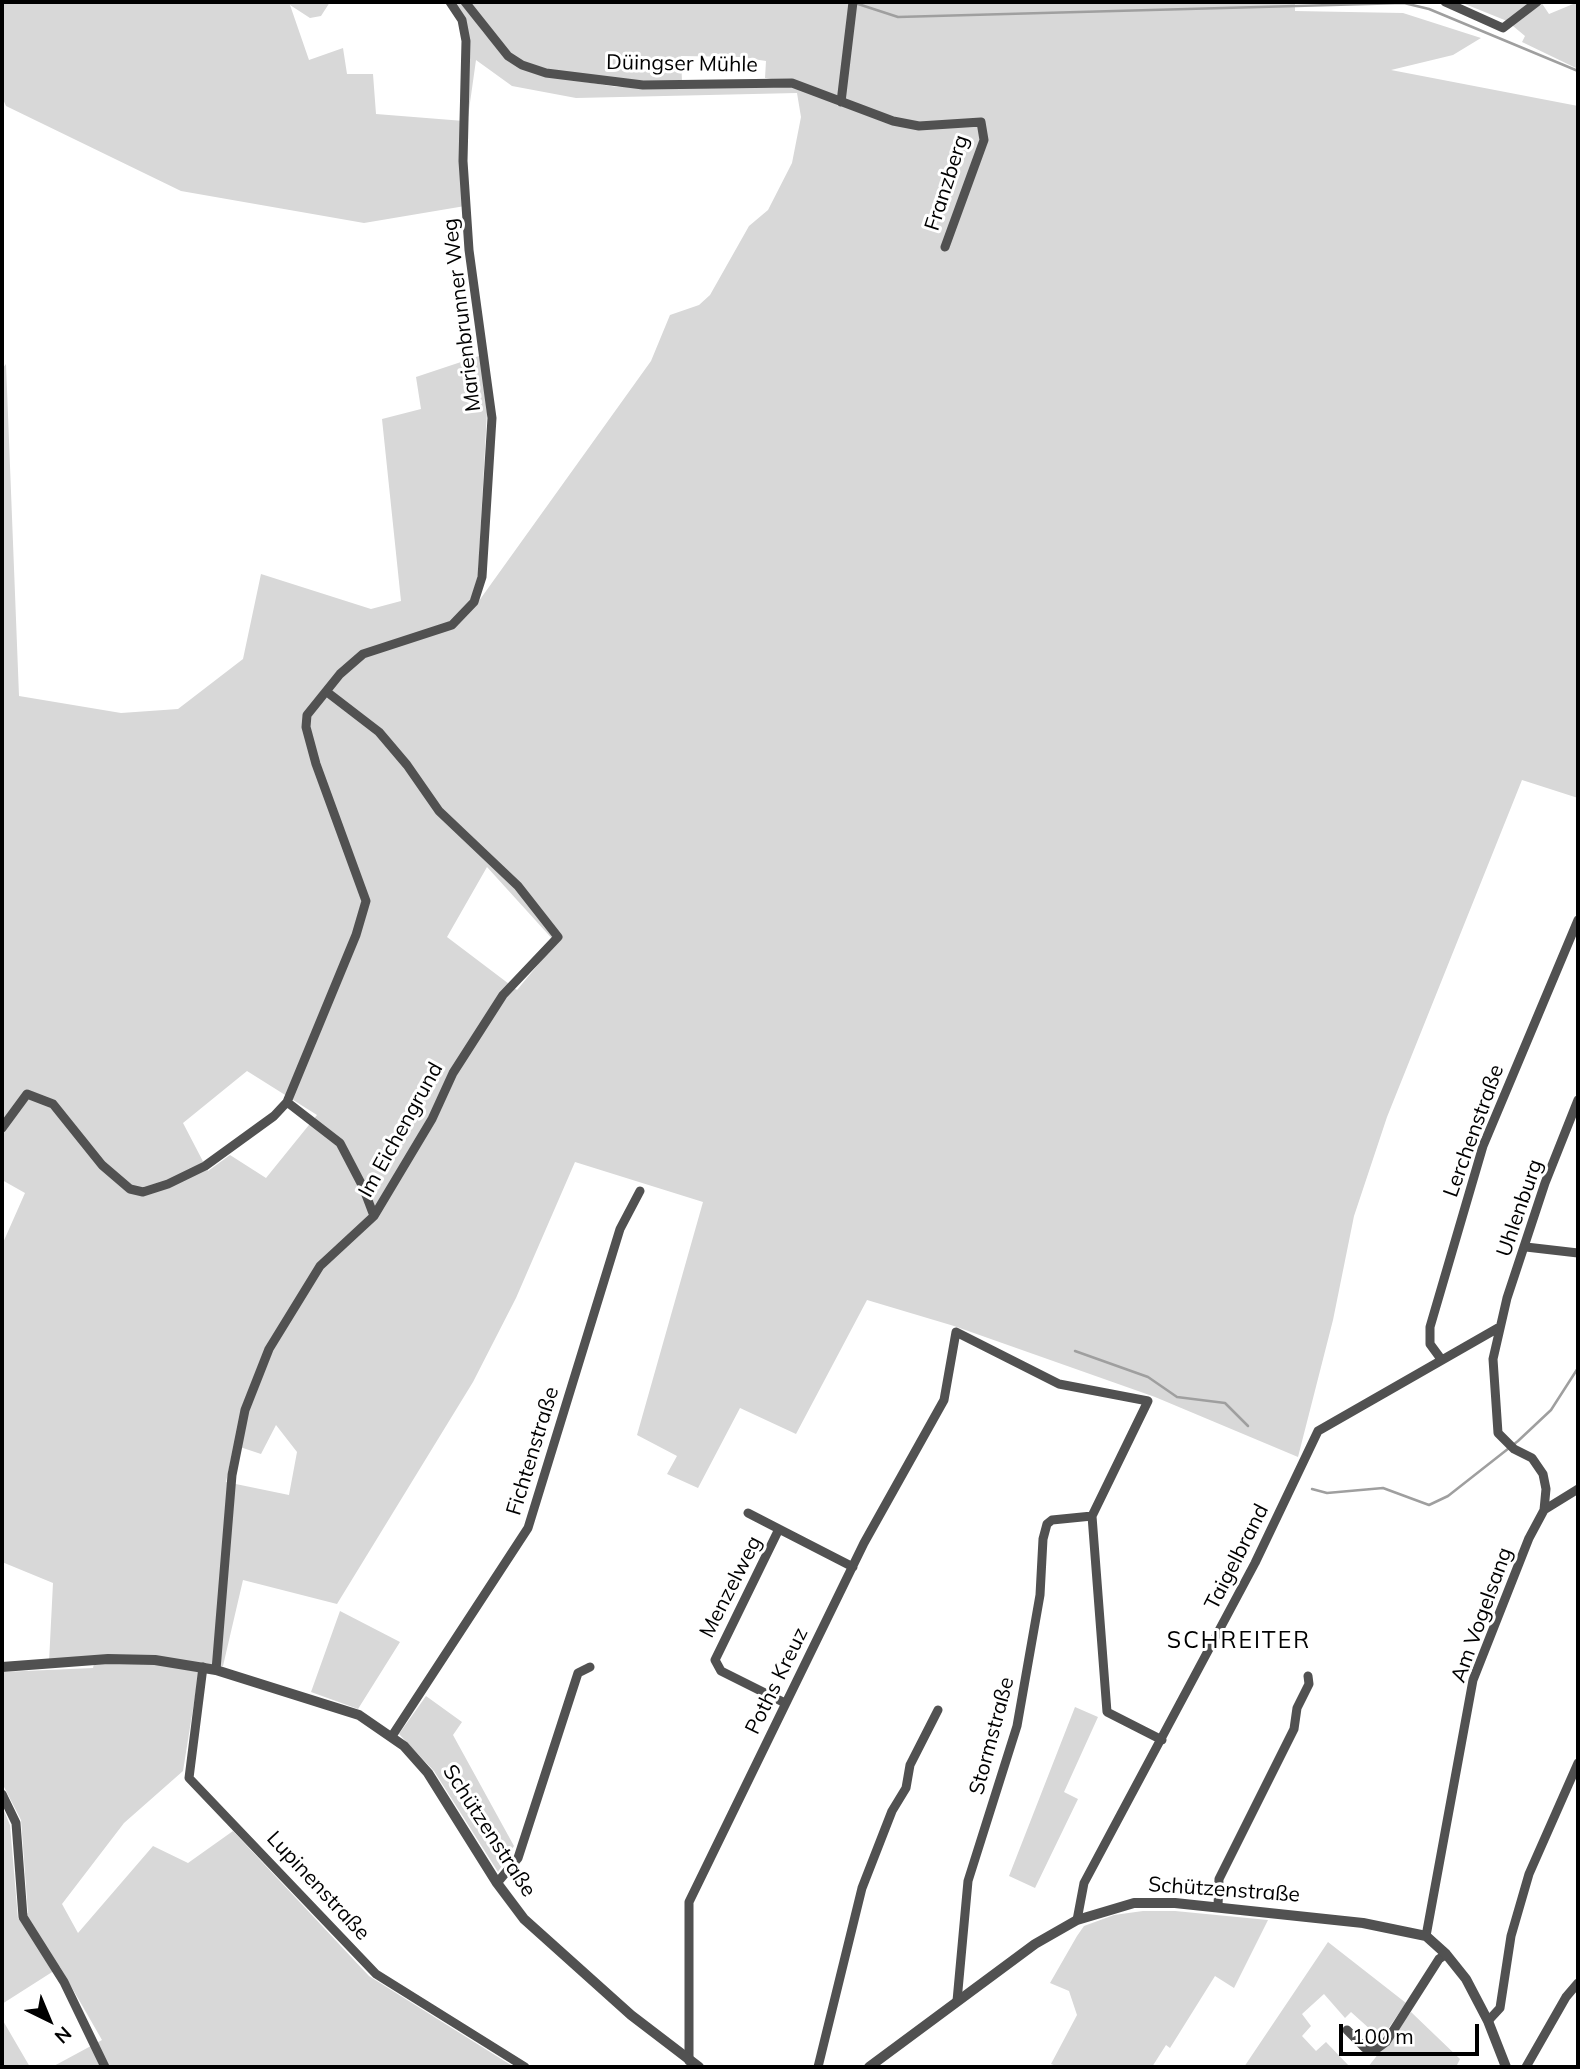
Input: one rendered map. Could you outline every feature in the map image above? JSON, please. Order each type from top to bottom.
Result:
[{"type":"street","name":"Marienbrunner Weg","points":[[2,1128],[27,1094],[53,1104],[117,1181],[130,1189],[143,1192],[205,1166],[274,1116],[287,1102],[356,935],[366,901],[316,764],[306,727],[307,715],[363,654],[453,625],[474,602],[482,577],[492,418],[467,225],[463,161],[466,41],[462,20],[450,2]]},
{"type":"street","name":"Düingser Mühle","points":[[464,2],[508,56],[522,65],[546,73],[642,85],[792,83],[841,102]]},
{"type":"street","points":[[1445,2],[1503,28],[1537,2]]},
{"type":"street","points":[[841,102],[853,4]]},
{"type":"street","name":"Franzberg","points":[[841,102],[893,121],[919,126],[981,122],[984,140],[945,247]]},
{"type":"street","name":"Im Eichengrund","points":[[216,1671],[232,1475],[245,1410],[269,1349],[294,1304],[320,1266],[374,1216],[432,1119],[453,1073],[496,1005],[530,963],[558,937],[518,886],[439,811],[407,765],[379,732],[327,692]]},
{"type":"street","name":"Lerchenstraße","points":[[1441,1359],[1430,1344],[1430,1327],[1483,1146],[1578,920]]},
{"type":"street","name":"Uhlenburg","points":[[1498,1328],[1545,1183],[1578,1100]]},
{"type":"street","points":[[287,1102],[340,1143],[374,1216]]},
{"type":"street","name":"Fichtenstraße","points":[[392,1736],[528,1528],[620,1228],[640,1191]]},
{"type":"street","points":[[1526,1247],[1578,1254]]},
{"type":"street","name":"Taigelbrand","points":[[1077,1920],[1084,1883],[1255,1563],[1318,1431],[1498,1328]]},
{"type":"street","name":"Am Vogelsang","points":[[1426,1936],[1473,1680],[1529,1538],[1544,1510],[1546,1489],[1543,1474],[1532,1458],[1514,1449],[1498,1433],[1493,1359],[1498,1328]]},
{"type":"street","name":"Poths Kreuz","points":[[694,2064],[689,1902],[853,1567],[944,1400],[956,1332],[1059,1384],[1148,1401],[1091,1516]]},
{"type":"street","points":[[1544,1510],[1578,1489]]},
{"type":"street","name":"Menzelweg","points":[[748,1513],[853,1567]]},
{"type":"street","points":[[1091,1516],[1102,1683],[1107,1712],[1162,1740]]},
{"type":"street","name":"Stormstraße","points":[[957,2001],[968,1881],[1017,1726],[1040,1595],[1045,1531],[1052,1520],[1091,1516]]},
{"type":"street","name":"Menzelweg","points":[[779,1529],[715,1660],[721,1671],[785,1703]]},
{"type":"street","name":"Schützenstraße","points":[[2,1667],[133,1659],[203,1667],[332,1705],[359,1716],[392,1736],[435,1782],[497,1883],[537,1932],[631,2015],[694,2064]]},
{"type":"street","name":"Lupinenstraße","points":[[203,1667],[189,1778],[376,1974],[524,2067]]},
{"type":"street","points":[[497,1883],[518,1858],[578,1673],[590,1667]]},
{"type":"street","points":[[1217,1906],[1219,1879],[1294,1729],[1297,1708],[1309,1684],[1308,1676]]},
{"type":"street","points":[[818,2067],[862,1888],[892,1811],[906,1788],[910,1765],[938,1710]]},
{"type":"street","points":[[1488,2021],[1500,2008],[1511,1936],[1528,1874],[1578,1763]]},
{"type":"street","points":[[2,1794],[16,1823],[23,1917],[64,1982],[105,2067]]},
{"type":"street","name":"Schützenstraße","points":[[869,2067],[1035,1944],[1077,1920],[1134,1903],[1217,1906],[1363,1923],[1426,1936]]},
{"type":"street","points":[[1426,1936],[1446,1954],[1466,1979],[1488,2021],[1506,2067]]},
{"type":"street","points":[[1347,2030],[1365,2048],[1378,2048],[1446,1954]]},
{"type":"street","points":[[1525,2067],[1566,1997],[1578,1983]]},
{"type":"shaded area","points":[[2,2],[330,2],[321,16],[310,18],[290,5],[309,60],[343,48],[347,74],[373,74],[376,114],[464,121],[465,206],[364,223],[181,191],[6,106],[2,97]]},
{"type":"shaded area","points":[[453,2],[462,2],[483,32],[509,59],[523,68],[547,76],[617,87],[793,85],[870,115],[871,112],[807,85],[765,78],[766,61],[740,57],[681,56],[682,82],[619,81],[617,84],[546,73],[522,65],[508,56],[465,2],[1295,2],[1295,11],[1403,13],[1481,38],[1453,55],[1391,70],[1578,106],[1578,798],[1522,780],[1387,1117],[1354,1216],[1333,1320],[1298,1457],[1155,1397],[954,1326],[867,1300],[796,1434],[740,1408],[698,1488],[667,1474],[677,1456],[637,1435],[703,1202],[575,1162],[516,1298],[473,1382],[337,1604],[243,1580],[223,1666],[200,1665],[183,1771],[124,1823],[62,1904],[78,1933],[153,1846],[188,1863],[233,1831],[369,1976],[514,2067],[52,2067],[102,2040],[60,1967],[2,2004],[2,1806],[10,1825],[18,1919],[28,1913],[21,1820],[2,1783],[2,1672],[93,1668],[95,1660],[49,1662],[53,1583],[2,1562],[2,1245],[25,1193],[2,1180],[2,369],[6,364],[19,696],[121,713],[178,709],[243,659],[261,574],[371,609],[401,601],[382,419],[421,409],[416,377],[482,355],[487,412],[478,575],[471,599],[450,623],[455,627],[476,605],[651,361],[670,315],[699,305],[710,295],[749,226],[768,210],[792,163],[801,117],[797,93],[576,98],[512,86],[476,60],[467,124],[469,42],[465,20]],"holes":[[[487,867],[556,943],[517,990],[447,937]],[[247,1071],[317,1115],[266,1178],[230,1155],[208,1171],[183,1123]],[[276,1425],[297,1452],[289,1495],[226,1482],[234,1445],[261,1454]]]},
{"type":"shaded area","points":[[1460,2],[1541,2],[1549,14],[1578,2],[1578,69],[1522,42],[1525,36],[1507,21]]},
{"type":"shaded area","points":[[340,1611],[400,1642],[358,1709],[311,1692]]},
{"type":"shaded area","points":[[426,1696],[462,1722],[453,1735],[514,1846],[498,1872],[434,1771],[399,1734]]},
{"type":"shaded area","points":[[1075,1707],[1098,1717],[1064,1792],[1078,1799],[1035,1888],[1009,1876]]},
{"type":"shaded area","points":[[1175,1911],[1268,1920],[1234,1988],[1215,1976],[1170,2048],[1166,2045],[1152,2067],[1059,2067],[1051,2064],[1077,2015],[1069,1991],[1050,1983],[1077,1936],[1084,1926],[1114,1915]]},
{"type":"shaded area","points":[[1328,1942],[1406,2003],[1381,2039],[1351,2012],[1345,2018],[1324,1994],[1302,2014],[1311,2026],[1302,2036],[1316,2051],[1326,2042],[1350,2067],[1244,2067]]},
{"type":"shaded area","points":[[1411,2012],[1460,2059],[1456,2067],[1368,2067]]},
{"type":"shaded area","points":[[2,2019],[30,2067],[2,2067]]},
{"type":"waterway","points":[[855,3],[898,17],[1404,3],[1429,9],[1578,71]]},
{"type":"waterway","points":[[1075,1351],[1148,1377],[1177,1397],[1225,1403],[1248,1426]]},
{"type":"waterway","points":[[1312,1489],[1327,1493],[1383,1488],[1429,1505],[1448,1496],[1518,1441],[1551,1410],[1578,1368]]},
{"type":"district","name":"SCHREITER","points":[[1239,1641]]}]
